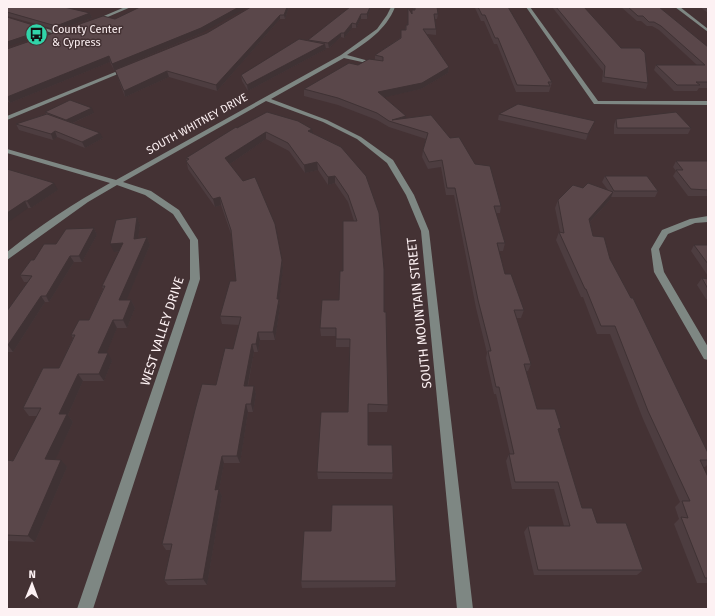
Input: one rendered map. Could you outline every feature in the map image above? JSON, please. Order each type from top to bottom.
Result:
[{"type":"street","points":[[86,24],[129,7]]},
{"type":"street","name":"SOUTH WHITNEY DRIVE","points":[[7,258],[27,240],[85,200],[343,56],[370,38],[382,26],[393,7]]},
{"type":"street","points":[[528,7],[596,103],[708,103]]},
{"type":"street","points":[[676,7],[708,31]]},
{"type":"street","points":[[28,24],[59,34]]},
{"type":"street","points":[[52,36],[66,31]]},
{"type":"street","points":[[343,56],[380,65]]},
{"type":"street","points":[[7,118],[133,66]]},
{"type":"street","name":"SOUTH MOUNTAIN STREET","points":[[266,99],[325,121],[359,138],[390,162],[410,195],[425,231],[465,609]]},
{"type":"street","points":[[699,103],[708,112]]},
{"type":"street","name":"WEST VALLEY DRIVE","points":[[7,151],[116,182],[148,193],[176,212],[194,240],[195,279],[85,609]]},
{"type":"street","points":[[708,219],[692,221],[665,232],[655,249],[659,272],[708,356]]},
{"type":"building","points":[[7,7],[64,7],[90,13],[56,26],[7,12]]},
{"type":"building","points":[[140,7],[239,7],[201,28],[112,64],[109,56],[7,97],[7,49],[103,16],[115,19]]},
{"type":"building","points":[[251,7],[287,7],[284,15],[280,15],[216,85],[167,71],[124,91],[115,70],[207,33]]},
{"type":"building","points":[[350,7],[370,7],[367,14],[361,14],[356,24],[352,23],[344,33],[341,33],[328,43],[308,40]]},
{"type":"building","points":[[415,7],[437,7],[438,14],[434,14],[436,29],[423,29],[449,67],[422,83],[378,92],[406,116],[392,120],[431,115],[450,138],[459,137],[475,164],[490,166],[501,206],[494,206],[505,243],[497,243],[505,274],[511,274],[524,310],[514,310],[531,364],[524,364],[537,409],[555,409],[561,428],[558,429],[582,508],[592,508],[597,523],[626,523],[643,570],[538,570],[528,526],[570,526],[558,482],[515,482],[509,454],[514,454],[499,387],[496,387],[488,351],[491,351],[478,300],[455,188],[447,188],[442,160],[429,162],[423,150],[428,133],[389,121],[377,113],[338,98],[304,89],[349,63],[358,65],[369,59],[383,61],[383,57],[375,55],[401,38],[401,30],[406,30],[406,25],[408,25],[408,8],[412,14],[412,10],[415,10]]},
{"type":"building","points":[[478,7],[508,7],[552,82],[548,82],[550,86],[517,85],[498,38],[495,38],[485,15],[482,15]]},
{"type":"building","points":[[556,7],[584,7],[621,48],[640,48],[645,53],[648,83],[604,77],[605,66]]},
{"type":"building","points":[[628,7],[659,7],[708,47],[708,82],[696,82],[700,85],[677,85],[656,65],[705,65],[661,26],[654,22],[649,22],[643,16],[638,16]]},
{"type":"building","points":[[7,17],[46,29],[7,42]]},
{"type":"building","points":[[299,39],[325,44],[247,85],[241,75]]},
{"type":"building","points":[[70,100],[92,108],[66,120],[45,112]]},
{"type":"building","points":[[518,104],[595,121],[588,134],[499,114]]},
{"type":"building","points":[[267,112],[298,121],[312,129],[308,131],[341,147],[366,176],[379,213],[384,269],[384,312],[386,312],[388,405],[368,404],[368,445],[392,445],[393,473],[317,472],[321,412],[348,412],[350,339],[336,339],[336,328],[320,328],[322,300],[339,300],[340,271],[343,271],[343,221],[357,221],[348,195],[335,176],[328,177],[317,162],[304,165],[288,143],[266,132],[225,158],[243,181],[255,177],[275,224],[282,260],[277,299],[279,299],[273,332],[258,332],[256,344],[252,344],[244,386],[254,386],[251,404],[246,404],[237,456],[222,456],[215,490],[219,489],[203,579],[164,580],[172,544],[162,544],[202,384],[216,385],[225,348],[233,349],[241,317],[220,316],[230,281],[236,281],[231,230],[220,197],[213,199],[186,161],[189,159],[186,158],[236,127],[237,128]]},
{"type":"building","points":[[676,112],[691,128],[617,128],[616,119]]},
{"type":"building","points":[[47,114],[100,133],[82,142],[55,131],[51,134],[16,124]]},
{"type":"building","points":[[676,161],[708,161],[708,190],[691,189],[676,170],[683,170]]},
{"type":"building","points":[[7,169],[54,183],[7,213]]},
{"type":"building","points":[[605,176],[647,176],[658,191],[614,191]]},
{"type":"building","points":[[588,183],[613,192],[589,219],[593,236],[604,237],[610,259],[631,298],[633,298],[708,453],[708,460],[700,460],[708,477],[708,578],[705,578],[681,517],[688,518],[682,501],[690,501],[648,411],[615,326],[601,326],[586,289],[559,232],[564,233],[558,200],[573,185],[583,188]]},
{"type":"building","points":[[137,217],[134,239],[147,237],[119,300],[131,300],[123,320],[113,320],[98,353],[108,353],[99,374],[78,374],[59,414],[67,414],[45,459],[61,460],[28,536],[7,535],[7,462],[8,460],[13,461],[41,408],[23,408],[43,368],[59,368],[75,335],[71,335],[79,320],[89,320],[105,286],[102,286],[123,243],[110,244],[116,220]]},
{"type":"building","points":[[94,228],[79,256],[70,256],[46,296],[41,296],[7,345],[7,311],[32,276],[20,275],[31,260],[34,260],[44,244],[56,244],[66,229]]},
{"type":"building","points":[[694,245],[708,245],[708,264]]},
{"type":"building","points":[[702,278],[708,279],[708,289]]},
{"type":"building","points":[[332,505],[393,505],[396,581],[301,581],[304,531],[331,531]]},
{"type":"place","name":"County Center & Cypress","points":[[36,35]]}]
